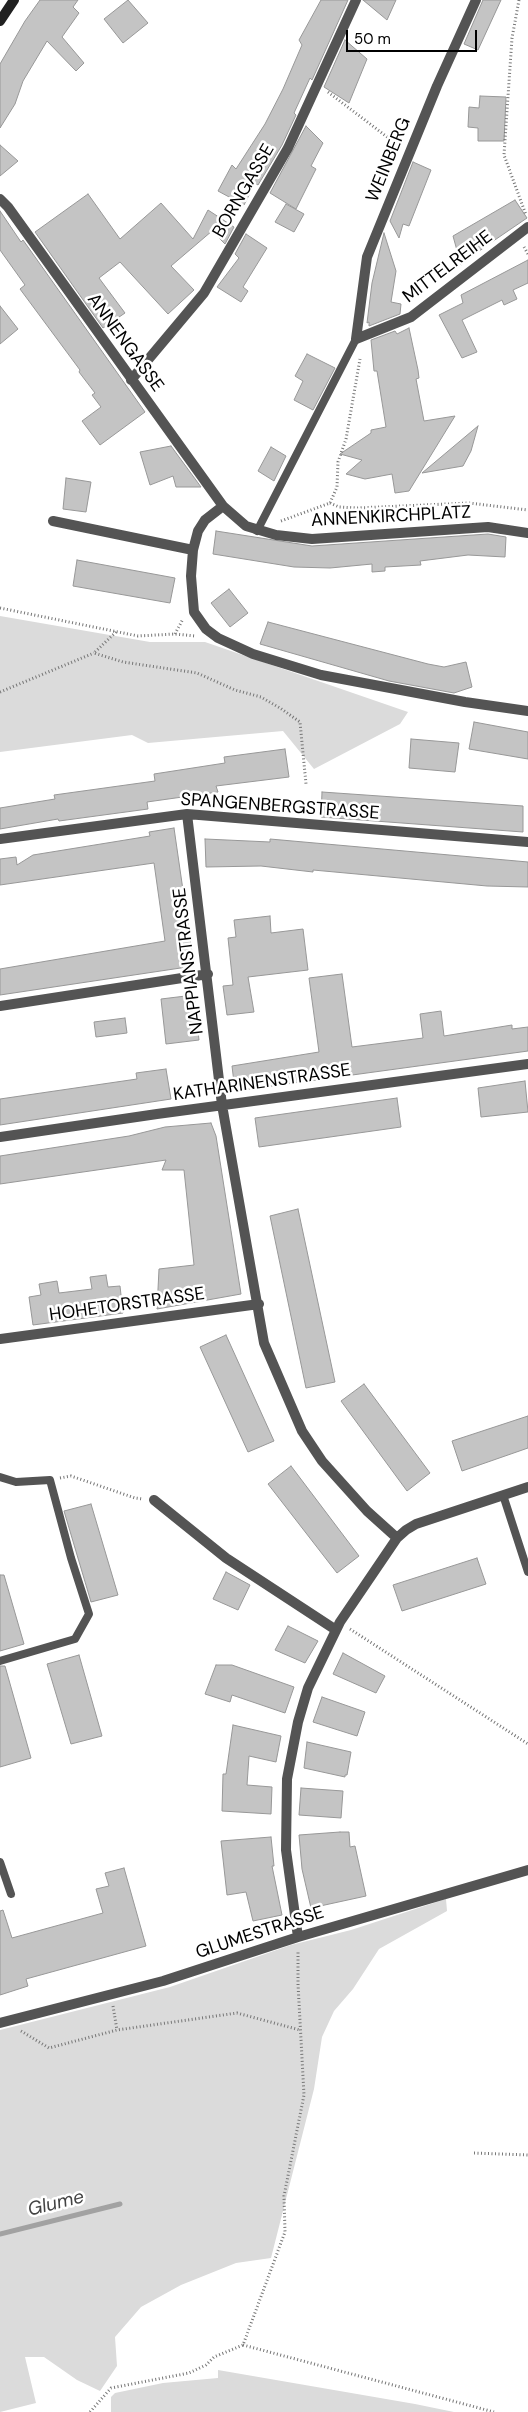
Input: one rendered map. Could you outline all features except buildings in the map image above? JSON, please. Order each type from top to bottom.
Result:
[{"type":"main road","points":[[0,21],[14,0]]},
{"type":"street","name":"BORNGASSE","points":[[131,380],[204,293],[288,148],[356,0]]},
{"type":"street","name":"WEINBERG","points":[[356,339],[368,258],[437,86],[476,0]]},
{"type":"street","name":"ANNENGASSE","points":[[0,199],[8,207],[223,506]]},
{"type":"street","name":"MITTELREIHE","points":[[356,339],[411,317],[528,227]]},
{"type":"street","name":"ANNENKIRCHPLATZ","points":[[223,506],[232,516],[257,530],[287,537],[312,539],[488,527],[528,533]]},
{"type":"street","points":[[223,506],[201,525],[194,550],[191,576],[194,612],[206,629],[218,638],[253,654],[321,675],[465,702],[528,711]]},
{"type":"street","points":[[53,521],[194,550]]},
{"type":"street","name":"SPANGENBERGSTRASSE","points":[[0,838],[187,814],[528,842]]},
{"type":"street","name":"NAPPIANSTRASSE","points":[[187,814],[208,974],[222,1105],[264,1343],[302,1431],[322,1461],[368,1511],[397,1538]]},
{"type":"street","points":[[0,1006],[208,974]]},
{"type":"street","name":"KATHARINENSTRASSE","points":[[0,1137],[528,1064]]},
{"type":"street","name":"HOHETORSTRASSE","points":[[0,1339],[258,1304]]},
{"type":"street","points":[[298,1937],[286,1850],[287,1779],[298,1722],[308,1688],[338,1626],[397,1538],[416,1524],[528,1487]]},
{"type":"street","points":[[154,1500],[226,1558],[338,1626]]},
{"type":"street","name":"GLUMESTRASSE","points":[[3,2022],[163,1981],[298,1937],[528,1870]]},
{"type":"lane","points":[[257,530],[356,339]]},
{"type":"lane","points":[[0,1477],[16,1482],[50,1480],[71,1558],[89,1614],[75,1639],[0,1661]]},
{"type":"lane","points":[[503,1495],[528,1572]]},
{"type":"lane","points":[[0,1862],[11,1894]]},
{"type":"path","points":[[519,0],[512,38],[504,155],[528,220]]},
{"type":"path","points":[[318,84],[409,154]]},
{"type":"path","points":[[330,503],[337,488],[338,462],[346,439],[360,361],[356,339]]},
{"type":"path","points":[[257,530],[330,503],[339,507],[358,508],[469,503],[528,510]]},
{"type":"path","points":[[0,608],[116,632],[143,636],[175,634]]},
{"type":"path","points":[[0,692],[94,654],[116,632]]},
{"type":"path","points":[[94,654],[123,662],[197,673],[235,690],[261,698],[280,708],[300,722],[306,784]]},
{"type":"path","points":[[50,1480],[71,1476],[135,1498],[154,1500]]},
{"type":"path","points":[[338,1626],[528,1744]]},
{"type":"path","points":[[243,2345],[285,2232],[284,2196],[304,2095],[300,2030],[298,1937]]},
{"type":"path","points":[[111,1995],[117,2030]]},
{"type":"path","points":[[3,2022],[49,2048],[117,2030],[237,2013],[300,2030]]},
{"type":"path","points":[[474,2153],[528,2155]]},
{"type":"path","points":[[90,2412],[111,2388],[188,2374],[206,2365],[214,2357],[243,2345],[494,2412]]},
{"type":"shaded area","points":[[0,616],[150,642],[205,642],[408,712],[400,724],[314,769],[283,731],[148,743],[132,735],[0,752]]},
{"type":"shaded area","points":[[446,1899],[447,1911],[379,1949],[353,1989],[334,2011],[322,2037],[314,2089],[271,2258],[236,2263],[181,2285],[141,2307],[115,2337],[117,2366],[100,2391],[77,2380],[44,2357],[25,2357],[36,2403],[0,2412],[0,2030],[170,1987],[291,1945],[351,1930]]},
{"type":"shaded area","points":[[218,2370],[454,2412],[111,2412],[111,2397],[115,2393],[163,2383],[218,2378]]},
{"type":"waterway","name":"Glume","points":[[0,2234],[120,2204]]}]
